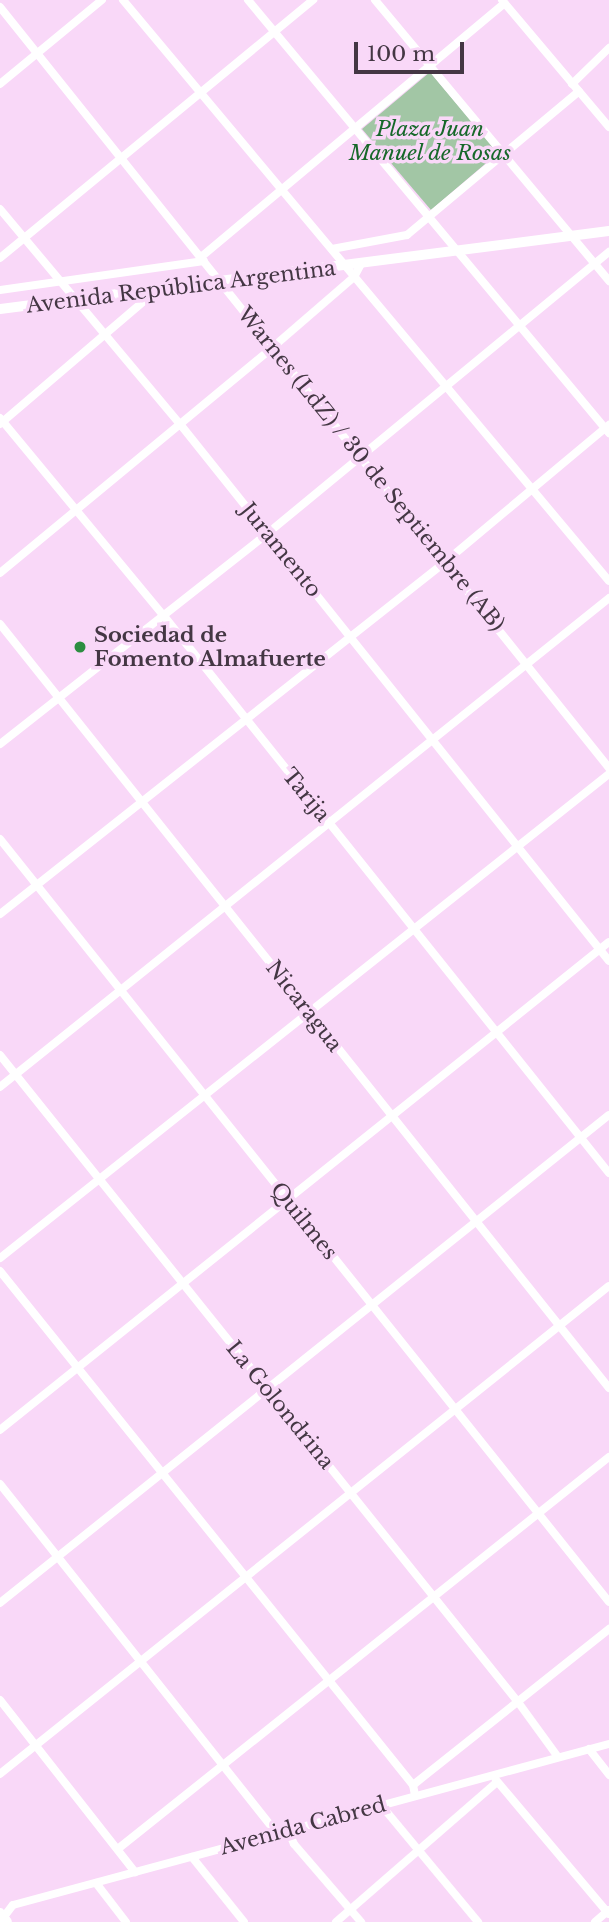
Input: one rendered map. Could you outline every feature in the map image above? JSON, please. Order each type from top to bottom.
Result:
[{"type":"main road","name":"Avenida República Argentina","points":[[0,309],[346,267],[609,231]]},
{"type":"street","points":[[0,85],[102,0]]},
{"type":"street","points":[[123,0],[609,581]]},
{"type":"street","points":[[0,914],[446,562],[608,429],[248,0]]},
{"type":"street","points":[[0,258],[313,0]]},
{"type":"street","points":[[374,0],[609,281]]},
{"type":"street","points":[[202,259],[430,68],[503,2],[609,127]]},
{"type":"street","name":"Warnes (LdZ) / 30 de Septiembre (AB)","points":[[0,7],[607,761]]},
{"type":"street","points":[[572,83],[609,48]]},
{"type":"street","points":[[332,249],[403,238],[579,91]]},
{"type":"street","name":"Juramento","points":[[0,209],[180,424],[609,961]]},
{"type":"street","points":[[0,744],[268,533],[609,253]]},
{"type":"street","name":"Avenida República Argentina","points":[[0,290],[202,259]]},
{"type":"street","name":"Avenida República Argentina","points":[[354,277],[361,264]]},
{"type":"street","points":[[0,573],[354,277]]},
{"type":"street","points":[[1,422],[108,336],[158,289]]},
{"type":"street","name":"Tarija","points":[[1,422],[164,616],[609,1173]]},
{"type":"street","points":[[0,1087],[528,666],[609,598]]},
{"type":"street","name":"Nicaragua","points":[[0,624],[609,1388]]},
{"type":"street","points":[[0,1258],[307,1011],[609,774]]},
{"type":"street","name":"Quilmes","points":[[0,839],[609,1602]]},
{"type":"street","points":[[0,1430],[181,1282],[609,942]]},
{"type":"street","name":"La Golondrina","points":[[0,1055],[518,1702],[558,1757]]},
{"type":"street","points":[[0,1603],[371,1303],[609,1115]]},
{"type":"street","points":[[0,1271],[413,1785],[415,1795]]},
{"type":"street","points":[[0,1774],[609,1286]]},
{"type":"street","points":[[119,1848],[225,1767],[609,1457]]},
{"type":"street","points":[[0,1484],[276,1833]]},
{"type":"street","points":[[413,1785],[609,1629]]},
{"type":"street","points":[[0,1700],[119,1848],[135,1872]]},
{"type":"street","name":"Avenida Cabred","points":[[3,1919],[13,1905],[415,1795],[496,1778],[558,1757],[609,1744]]},
{"type":"street","points":[[589,1749],[609,1775]]},
{"type":"street","points":[[336,1922],[496,1778],[608,1912],[595,1922]]},
{"type":"street","points":[[381,1805],[478,1922]]},
{"type":"street","points":[[288,1830],[294,1844],[361,1922]]},
{"type":"street","points":[[192,1857],[244,1922]]},
{"type":"street","points":[[96,1883],[126,1922]]},
{"type":"green space","name":"Plaza Juan Manuel de Rosas","points":[[430,72],[498,153],[431,210],[362,129]]},
{"type":"place","name":"Sociedad de Fomento Almafuerte","points":[[80,647]]}]
